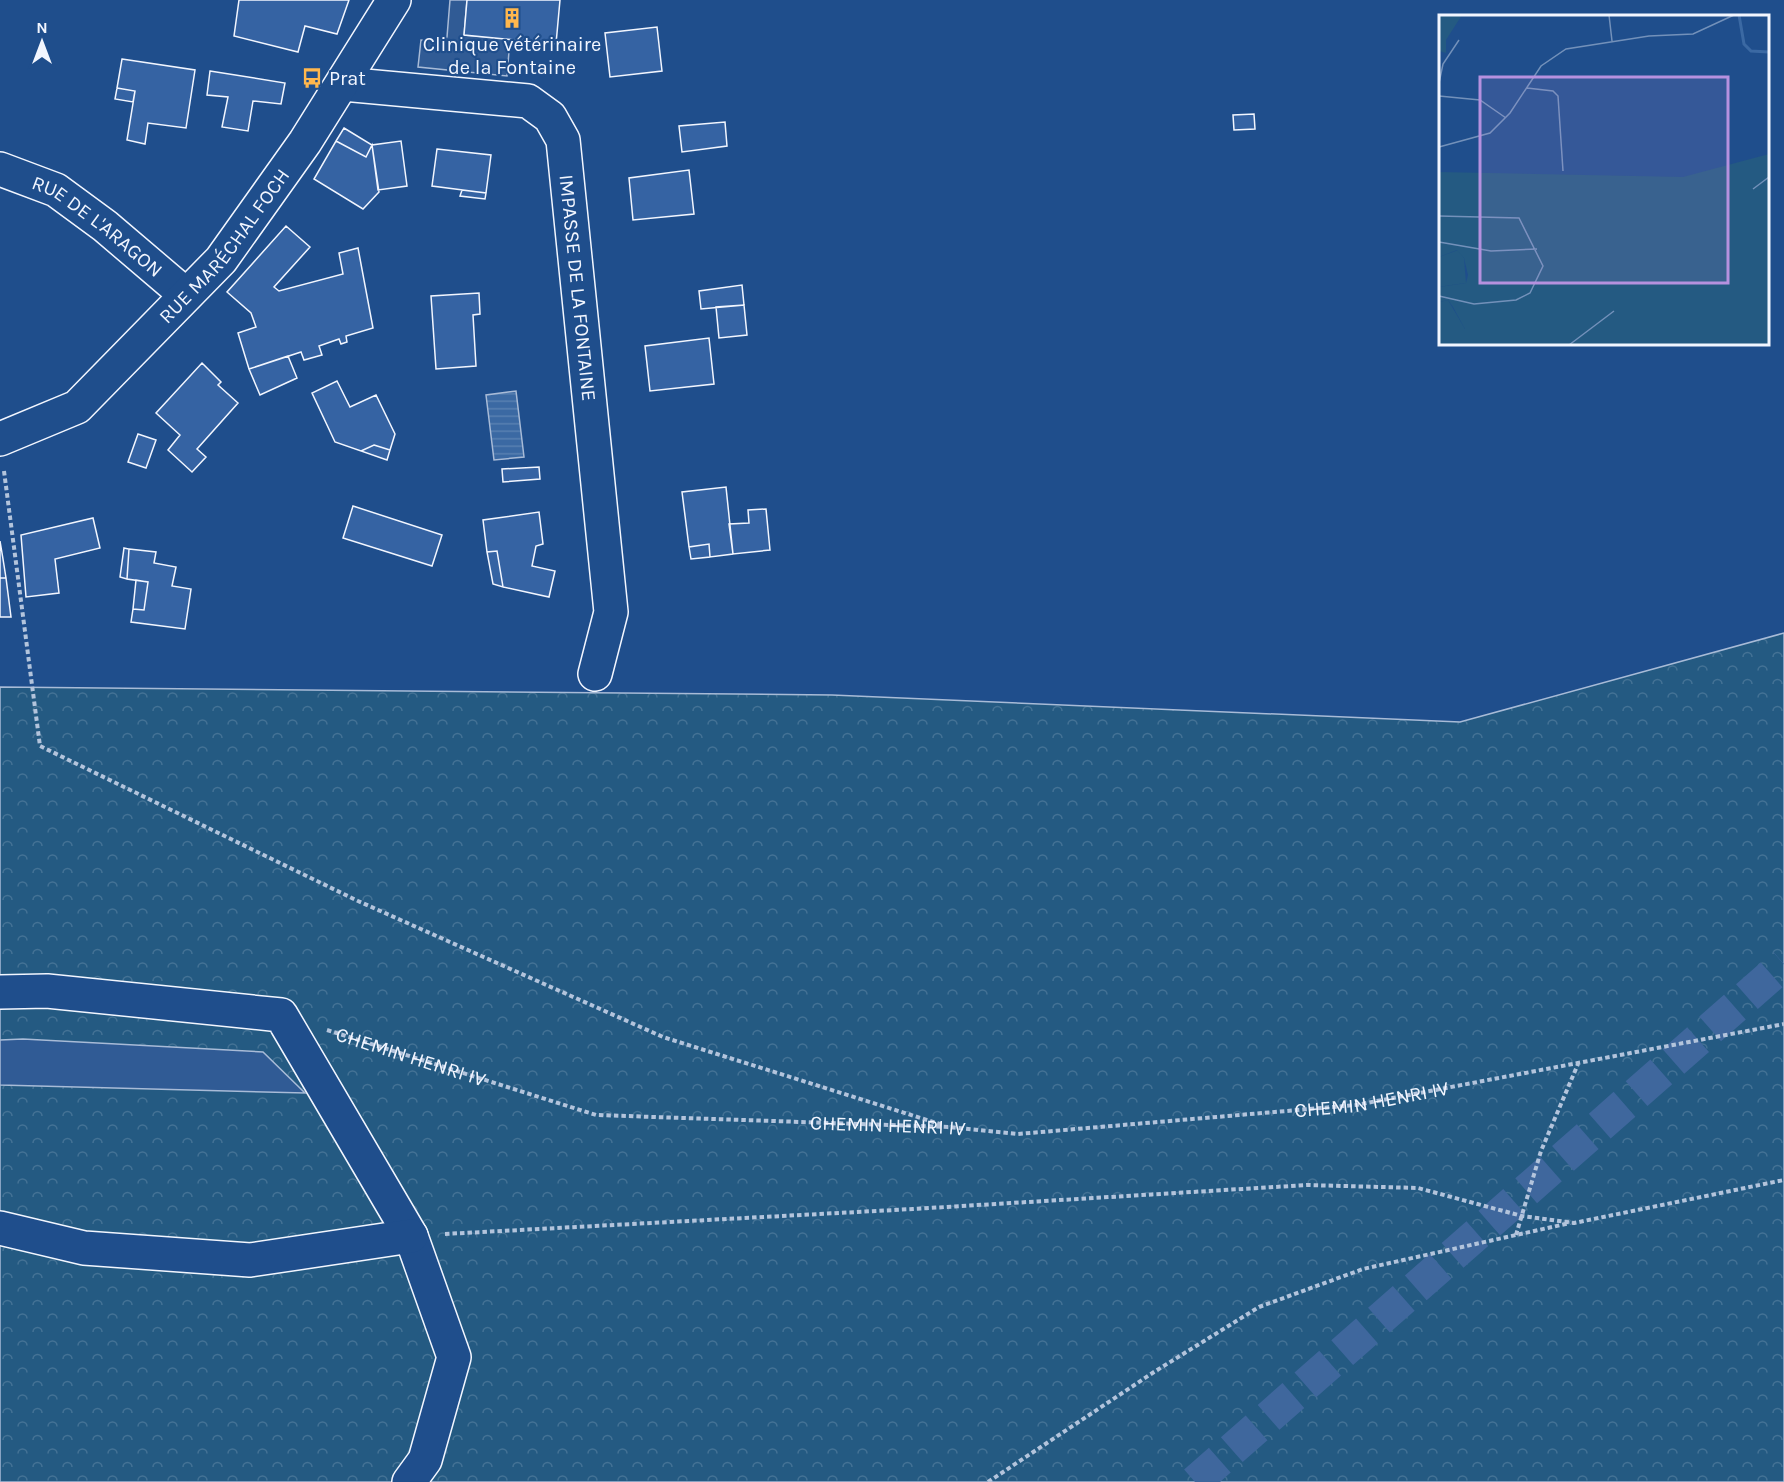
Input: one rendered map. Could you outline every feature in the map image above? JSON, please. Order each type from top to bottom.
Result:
[{"type":"street","name":"RUE MARÉCHAL FOCH","points":[[1,452],[77,407],[221,260],[305,142],[394,0]]},
{"type":"street","name":"IMPASSE DE LA FONTAINE","points":[[343,84],[528,100],[550,117],[563,140],[611,612],[595,674]]},
{"type":"street","name":"RUE DE L'ARAGON","points":[[0,169],[56,190],[105,226],[186,295]]},
{"type":"street","points":[[0,992],[47,991],[281,1015],[411,1236],[453,1357],[425,1460],[409,1482]]},
{"type":"street","points":[[0,1228],[84,1248],[250,1260],[411,1236]]},
{"type":"path","points":[[1,452],[40,746],[358,901],[663,1037],[949,1127]]},
{"type":"path","name":"CHEMIN HENRI IV","points":[[281,1015],[596,1115],[949,1127],[1018,1134],[1356,1105],[1784,1024]]},
{"type":"path","points":[[1516,1235],[1541,1152],[1578,1063]]},
{"type":"path","points":[[988,1482],[1154,1372],[1258,1307],[1363,1269],[1574,1222],[1784,1180]]},
{"type":"path","points":[[411,1236],[1307,1185],[1418,1188],[1522,1216],[1574,1222]]},
{"type":"green space","points":[[1784,633],[1784,1482],[0,1482],[0,687],[832,695],[1460,722]]},
{"type":"shaded area","points":[[450,0],[467,0],[464,35],[510,39],[507,76],[418,67],[421,40],[439,41],[447,37]]},
{"type":"shaded area","points":[[516,391],[524,457],[494,460],[486,395]]},
{"type":"shaded area","points":[[23,1039],[263,1052],[305,1093],[0,1085],[0,1040]]},
{"type":"building","points":[[239,0],[349,0],[337,34],[305,26],[298,52],[234,36]]},
{"type":"building","name":"Clinique vétérinaire de la Fontaine","points":[[467,0],[560,0],[556,44],[464,35]]},
{"type":"building","points":[[657,27],[662,71],[610,77],[605,33]]},
{"type":"building","points":[[122,59],[195,70],[186,128],[148,123],[145,144],[127,140],[135,91],[117,88]]},
{"type":"building","points":[[210,71],[285,83],[281,104],[253,101],[248,131],[222,127],[228,97],[207,95]]},
{"type":"building","points":[[117,88],[135,91],[133,102],[115,99]]},
{"type":"building","points":[[1254,114],[1255,129],[1234,130],[1233,115]]},
{"type":"building","points":[[725,122],[727,146],[682,152],[679,126]]},
{"type":"building","points":[[344,128],[372,145],[366,157],[336,141]]},
{"type":"building","points":[[336,141],[366,157],[372,145],[379,192],[363,209],[314,179]]},
{"type":"building","points":[[401,141],[407,186],[378,190],[372,145]]},
{"type":"building","points":[[437,149],[491,155],[486,193],[432,186]]},
{"type":"building","points":[[689,170],[694,214],[633,220],[629,178]]},
{"type":"building","points":[[462,190],[486,193],[485,199],[460,196]]},
{"type":"building","points":[[286,226],[310,247],[274,287],[279,291],[343,274],[339,253],[358,248],[373,328],[346,336],[347,342],[341,344],[339,339],[319,346],[322,355],[304,360],[301,352],[249,369],[238,333],[256,327],[251,313],[227,292]]},
{"type":"building","points":[[742,285],[744,305],[701,309],[699,291]]},
{"type":"building","points":[[479,293],[480,314],[473,315],[476,366],[436,369],[431,296]]},
{"type":"building","points":[[744,305],[747,335],[719,338],[716,307]]},
{"type":"building","points":[[709,338],[714,384],[650,391],[645,346]]},
{"type":"building","points":[[288,356],[297,378],[260,395],[249,369]]},
{"type":"building","points":[[202,363],[221,382],[218,385],[238,403],[197,449],[206,457],[192,472],[168,450],[180,435],[156,413]]},
{"type":"building","points":[[337,381],[350,407],[376,395],[395,434],[390,450],[374,445],[361,451],[335,442],[312,393]]},
{"type":"building","points":[[138,434],[156,440],[146,468],[128,462]]},
{"type":"building","points":[[374,445],[390,450],[387,460],[361,451]]},
{"type":"building","points":[[539,467],[540,479],[503,482],[502,469]]},
{"type":"building","points":[[726,487],[733,554],[710,557],[709,544],[689,547],[682,492]]},
{"type":"building","points":[[353,506],[442,535],[432,566],[343,538]]},
{"type":"building","points":[[766,509],[770,550],[733,554],[729,524],[749,523],[748,510]]},
{"type":"building","points":[[539,512],[543,544],[536,546],[532,566],[555,571],[549,597],[503,587],[497,551],[487,552],[483,520]]},
{"type":"building","points":[[93,518],[100,548],[55,559],[59,593],[26,597],[21,535]]},
{"type":"building","points":[[0,541],[3,559],[6,578],[0,578]]},
{"type":"building","points":[[709,544],[710,557],[691,559],[689,547]]},
{"type":"building","points":[[124,548],[129,549],[127,579],[120,577]]},
{"type":"building","points":[[129,549],[156,552],[154,563],[176,567],[172,586],[191,589],[185,629],[131,622],[133,609],[144,610],[148,582],[127,579]]},
{"type":"building","points":[[497,551],[503,587],[493,584],[487,552]]},
{"type":"building","points":[[0,578],[6,578],[11,617],[0,617]]},
{"type":"building","points":[[136,580],[148,582],[144,610],[133,609]]},
{"type":"tunnel","points":[[1195,1482],[1784,964]]},
{"type":"place","name":"Clinique vétérinaire de la Fontaine","points":[[512,18]]},
{"type":"place","name":"Prat","points":[[312,78]]}]
